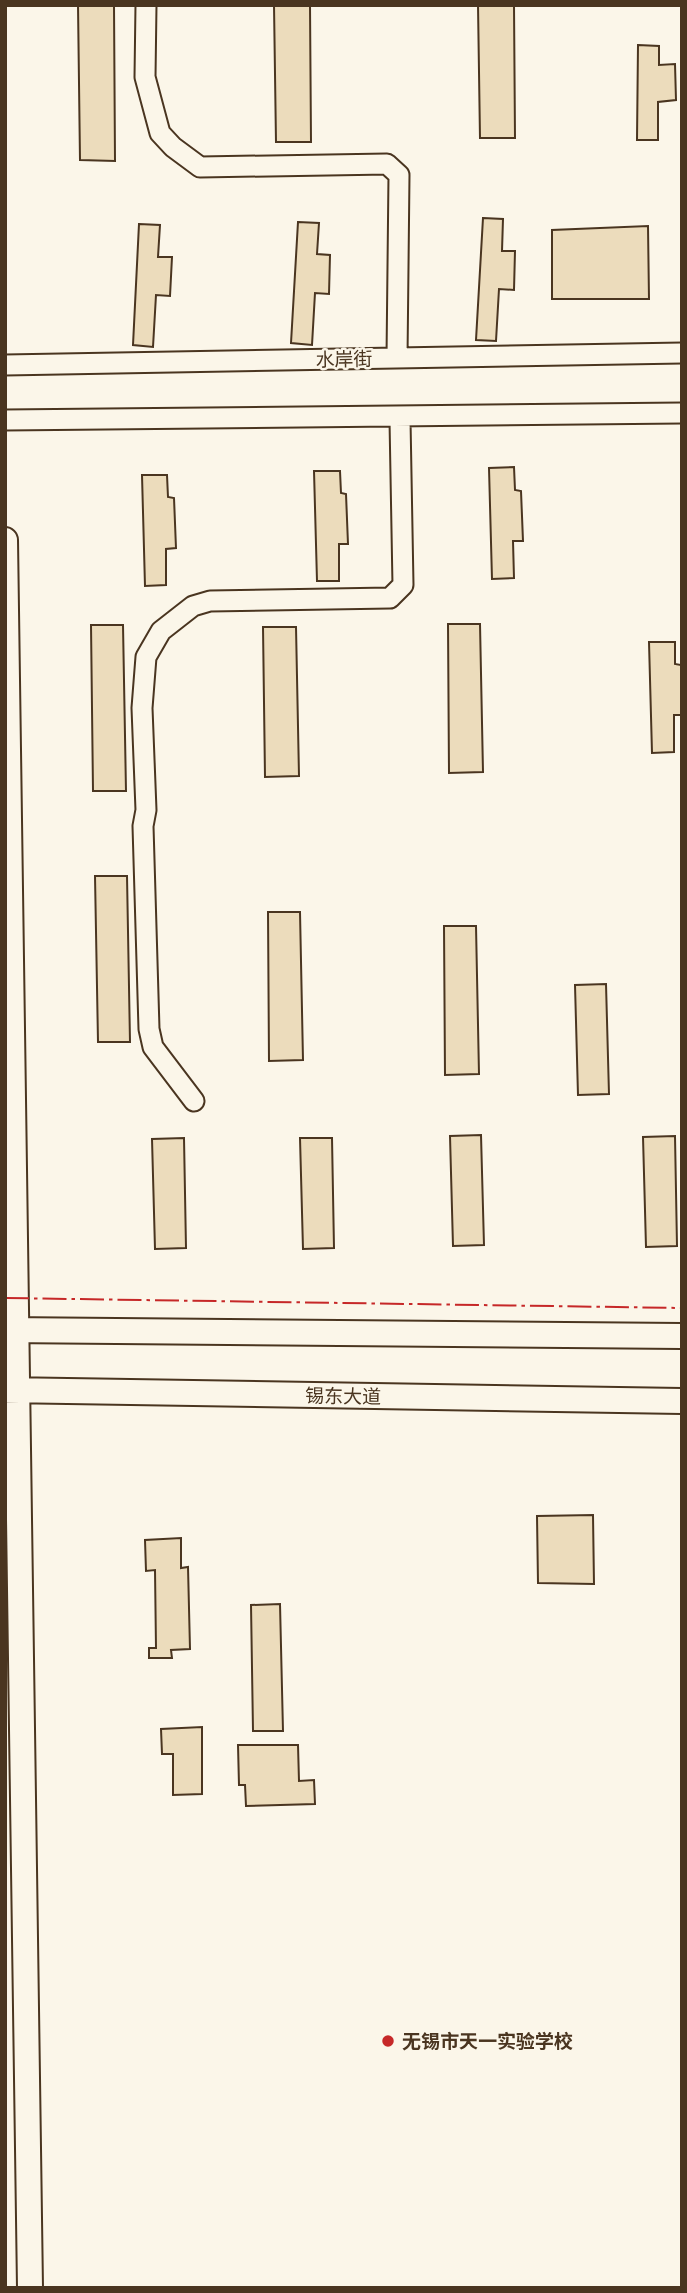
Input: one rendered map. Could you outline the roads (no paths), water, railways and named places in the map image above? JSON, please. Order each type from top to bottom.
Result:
[{"type":"main road","points":[[5,540],[10,1390],[30,2288]]},
{"type":"main road","points":[[11,1330],[682,1336]]},
{"type":"main road","name":"锡东大道","points":[[10,1390],[682,1401]]},
{"type":"street","points":[[146,5],[145,77],[160,133],[173,147],[200,167],[387,164],[398,175],[397,358]]},
{"type":"street","name":"水岸街","points":[[5,365],[682,353]]},
{"type":"street","points":[[5,419],[682,413]]},
{"type":"street","points":[[194,1101],[153,1047],[149,1029],[142,708],[146,657],[161,631],[193,606],[210,601],[390,598],[403,585],[398,416]]},
{"type":"place","name":"无锡市天一实验学校","points":[[388,2041]]}]
